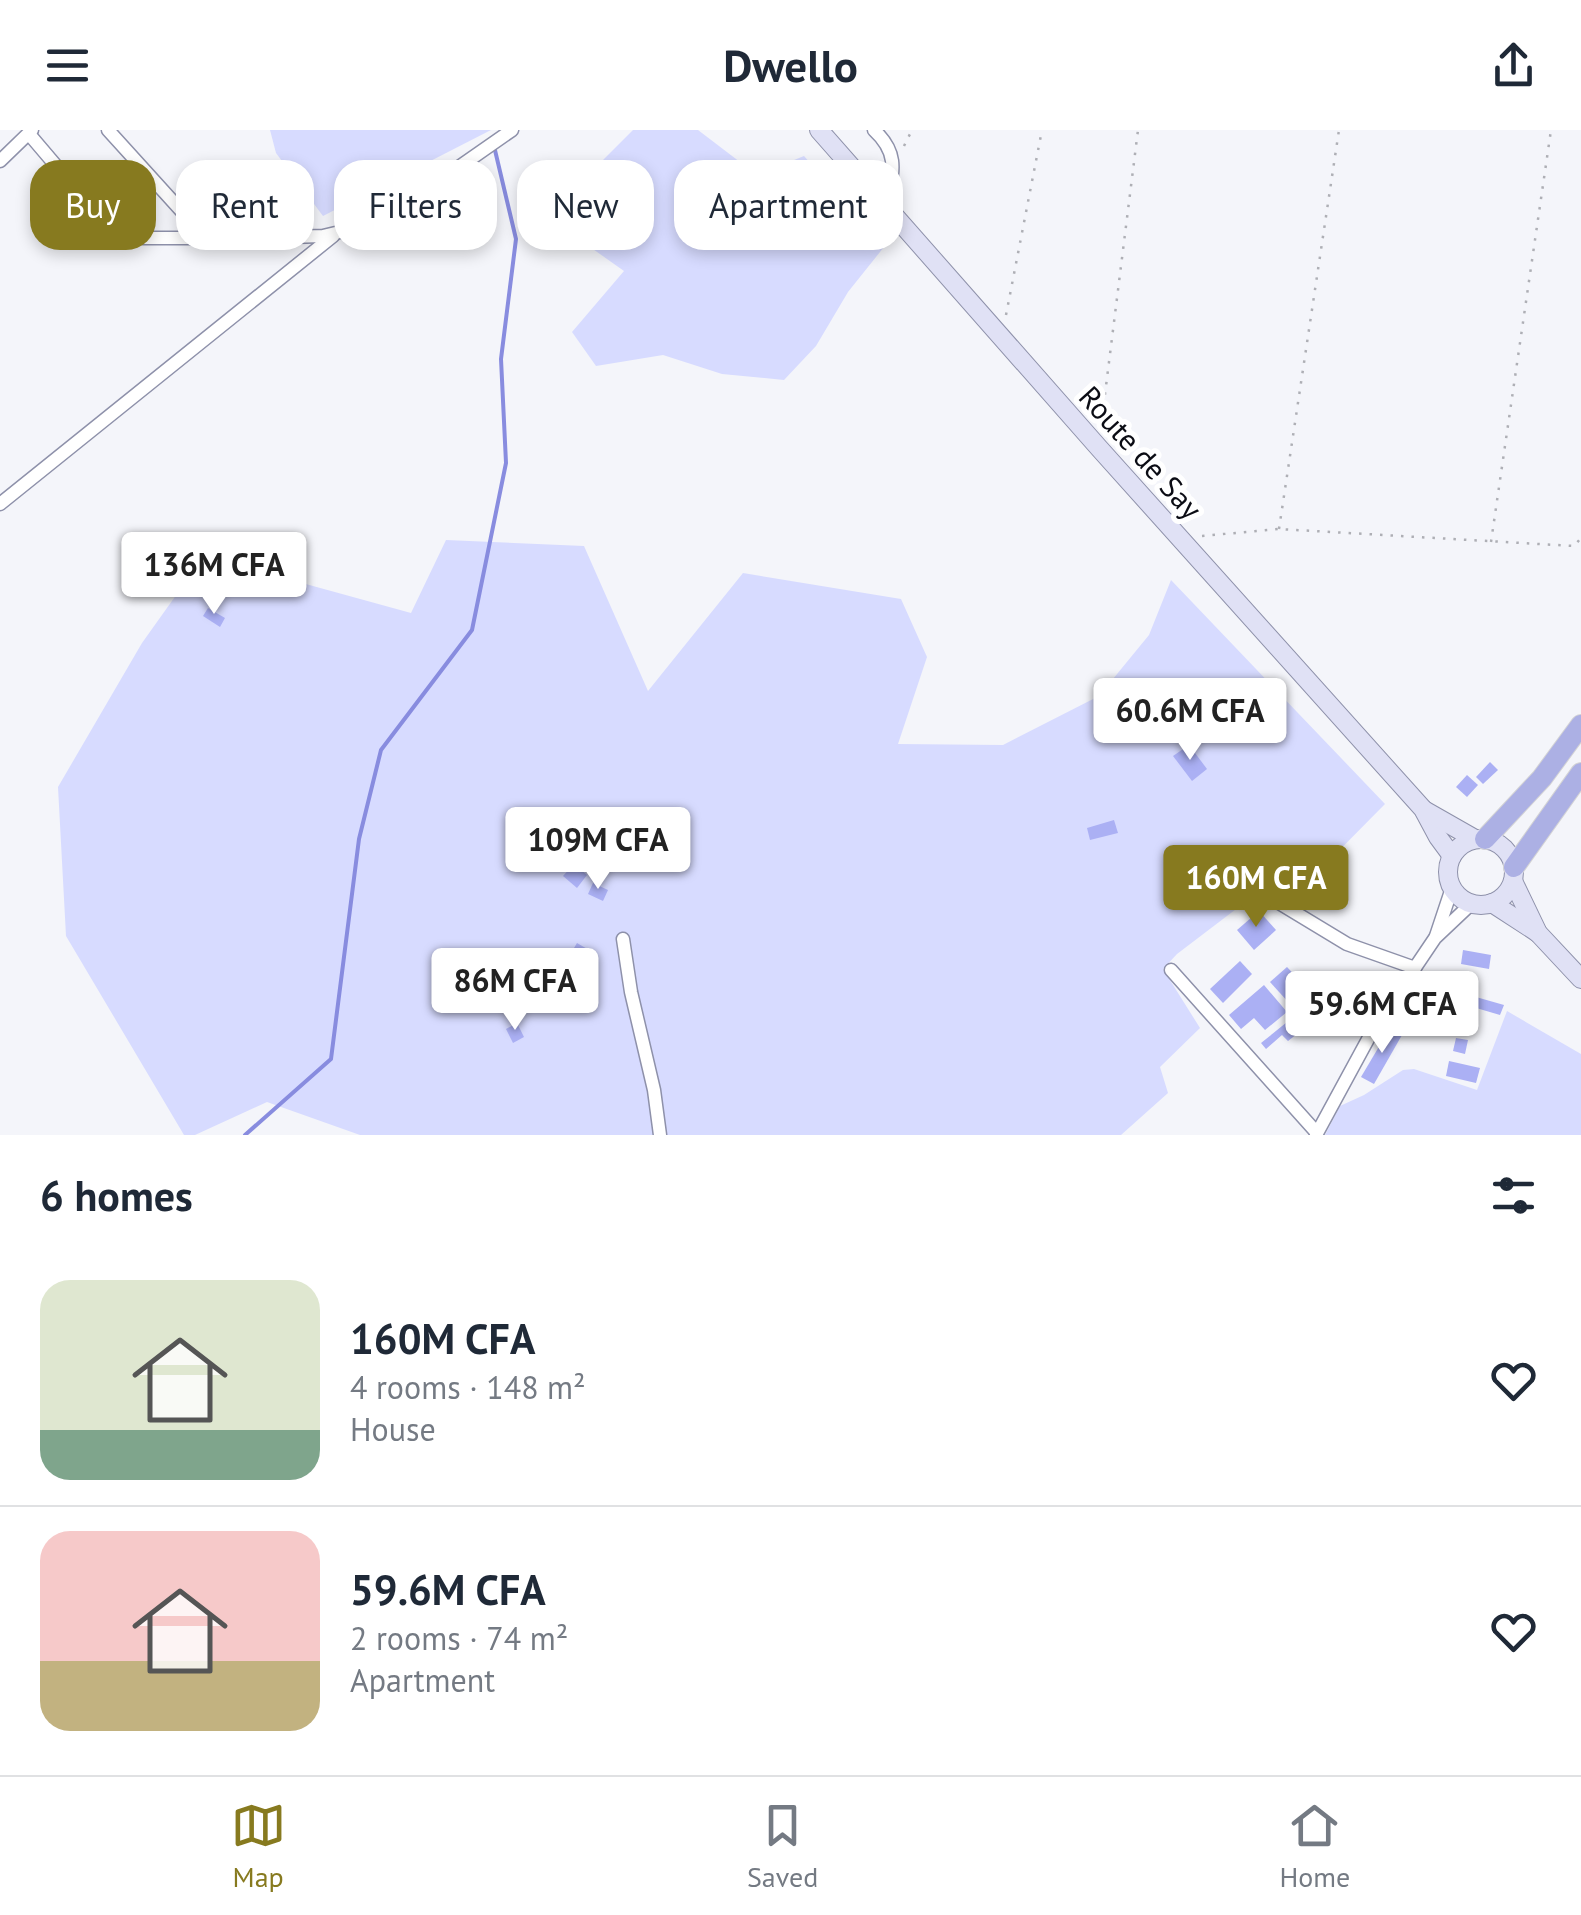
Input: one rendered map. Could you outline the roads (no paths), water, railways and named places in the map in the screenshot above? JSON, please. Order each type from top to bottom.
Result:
[{"type":"highway","points":[[1480,839],[1542,778],[1581,726]]},
{"type":"highway","points":[[1514,874],[1581,772]]},
{"type":"main road","name":"Route de Say","points":[[819,130],[845,160]]},
{"type":"main road","name":"Route de Say","points":[[903,226],[1423,810],[1452,856]]},
{"type":"main road","name":"Route de Say","points":[[1423,810],[1480,839]]},
{"type":"main road","points":[[1538,933],[1507,851],[1501,845],[1480,839],[1458,848],[1448,872],[1457,895],[1471,904],[1492,904],[1538,933],[1581,978]]},
{"type":"main road","points":[[1492,904],[1506,895],[1514,874]]},
{"type":"street","points":[[108,130],[176,205]]},
{"type":"street","points":[[469,160],[512,130]]},
{"type":"street","points":[[874,130],[883,138],[893,160]]},
{"type":"street","points":[[0,161],[31,132],[109,228],[144,238],[176,237]]},
{"type":"street","points":[[0,504],[334,236]]},
{"type":"street","points":[[1435,938],[1452,888]]},
{"type":"street","points":[[1271,898],[1347,944],[1415,968]]},
{"type":"street","points":[[1171,970],[1316,1134],[1373,1030],[1435,938],[1471,904]]},
{"type":"street","points":[[623,939],[660,1135]]},
{"type":"waterway","points":[[245,1135],[331,1059],[359,839],[381,750],[472,630],[506,463],[501,359],[516,239],[494,146]]}]
